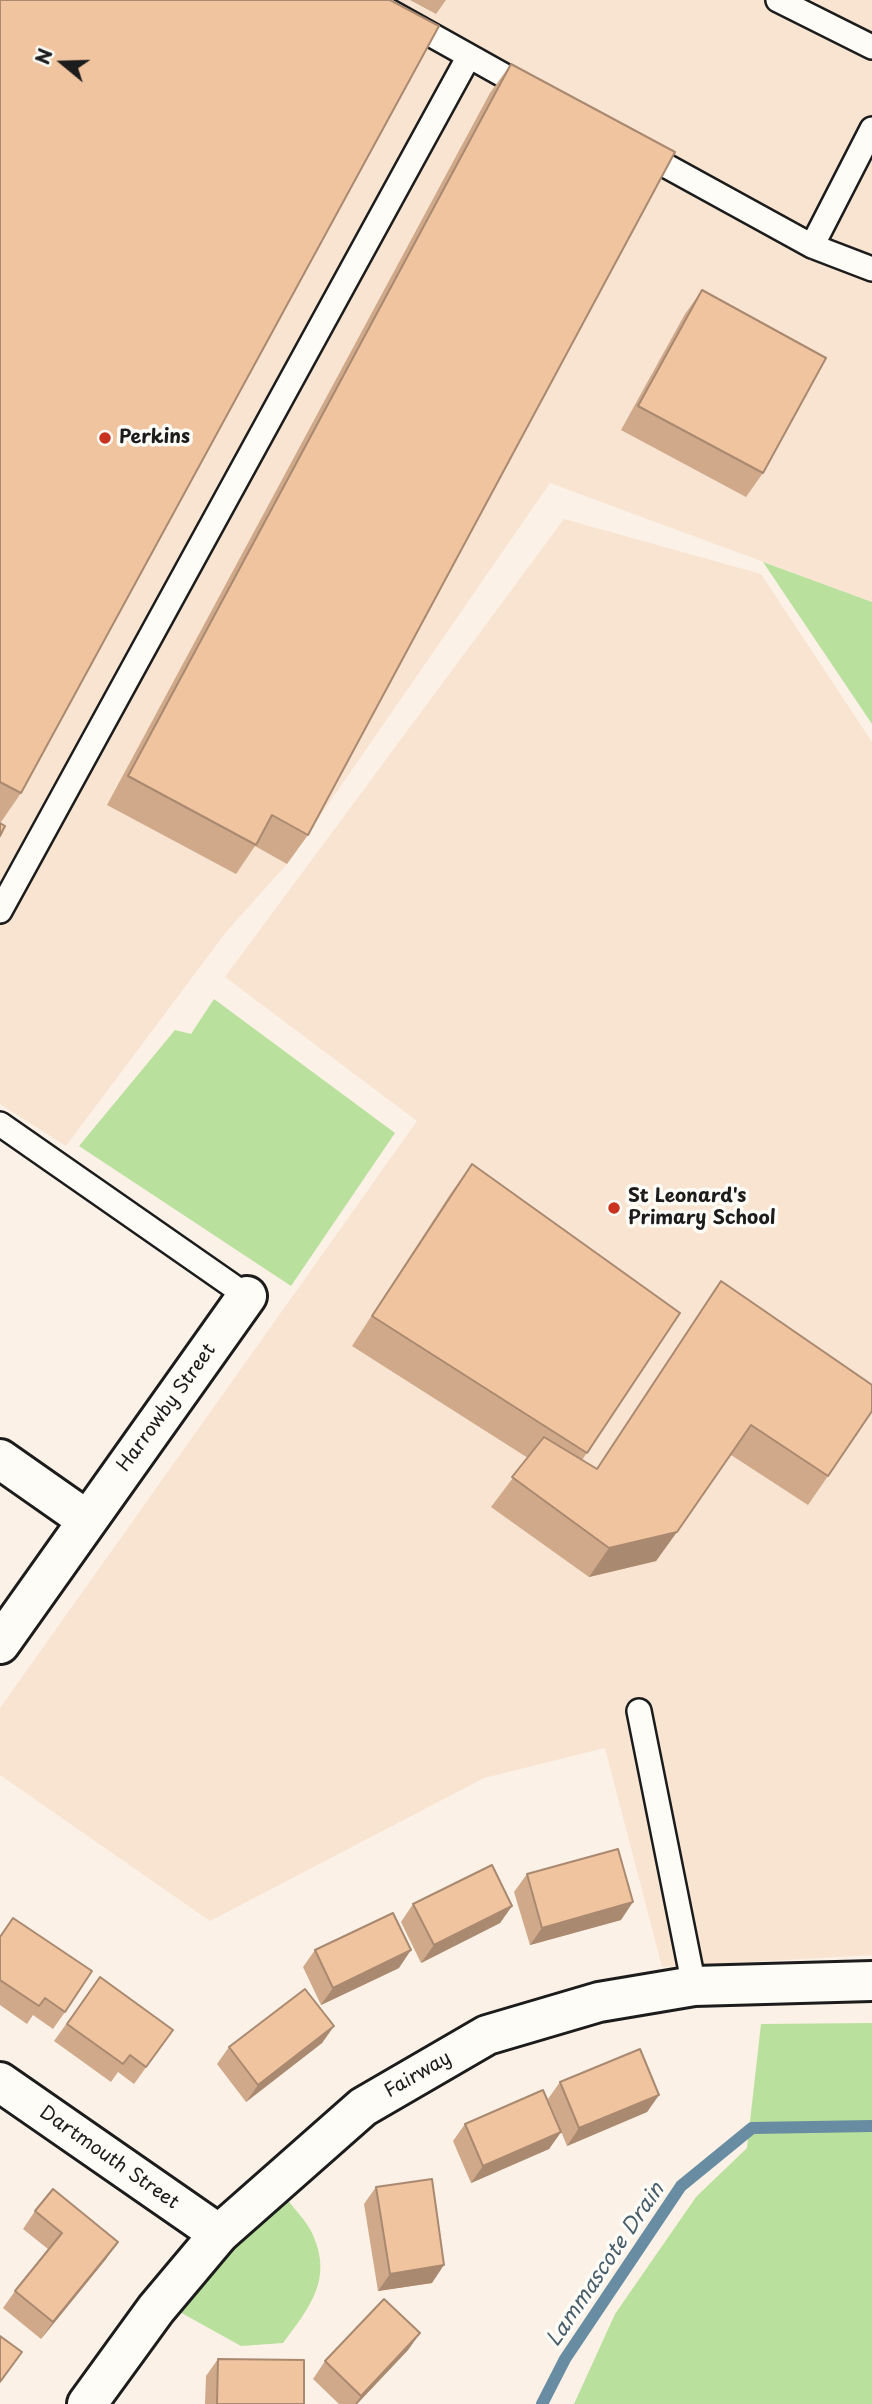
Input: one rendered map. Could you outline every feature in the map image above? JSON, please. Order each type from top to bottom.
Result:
[{"type":"street","name":"Harrowby Street","points":[[0,1644],[247,1296]]},
{"type":"street","points":[[0,1459],[87,1520]]},
{"type":"street","name":"Fairway","points":[[87,2404],[156,2309],[219,2234],[363,2107],[487,2035],[599,2002],[694,1986],[872,1981]]},
{"type":"street","name":"Dartmouth Street","points":[[0,2082],[219,2234]]},
{"type":"lane","points":[[369,0],[552,102]]},
{"type":"lane","points":[[778,0],[872,47]]},
{"type":"lane","points":[[0,911],[469,56]]},
{"type":"lane","points":[[812,246],[872,129]]},
{"type":"lane","points":[[623,141],[812,246],[872,269]]},
{"type":"lane","points":[[0,1124],[247,1296]]},
{"type":"lane","points":[[639,1711],[694,1986]]},
{"type":"shaded area","points":[[0,0],[872,0],[872,602],[550,483],[287,864],[226,932],[66,1146],[0,1104]]},
{"type":"shaded area","name":"St Leonard's Primary School","points":[[564,519],[761,574],[872,742],[872,1955],[662,1967],[605,1748],[484,1778],[210,1921],[0,1775],[0,1708],[417,1121],[225,977]]},
{"type":"green space","points":[[763,562],[872,602],[872,724]]},
{"type":"green space","points":[[214,999],[395,1133],[291,1286],[79,1146],[175,1030],[191,1034]]},
{"type":"green space","points":[[872,2023],[872,2404],[574,2404],[615,2314],[696,2197],[747,2148],[761,2024]]},
{"type":"green space","points":[[284,2195],[313,2235],[319,2251],[320,2266],[315,2293],[283,2343],[241,2346],[178,2311]]},
{"type":"building","name":"Perkins","points":[[0,0],[390,0],[439,26],[21,793],[0,782]]},
{"type":"building","points":[[511,64],[675,152],[308,835],[272,815],[256,845],[128,776]]},
{"type":"building","points":[[702,290],[826,358],[763,473],[638,406]]},
{"type":"building","points":[[0,823],[5,826],[0,836]]},
{"type":"building","points":[[472,1164],[680,1313],[587,1453],[372,1316]]},
{"type":"building","points":[[721,1281],[872,1385],[872,1411],[828,1476],[751,1425],[677,1532],[609,1548],[512,1477],[544,1437],[597,1469]]},
{"type":"building","points":[[618,1849],[633,1902],[542,1928],[527,1874]]},
{"type":"building","points":[[492,1865],[512,1906],[434,1945],[413,1904]]},
{"type":"building","points":[[393,1913],[411,1950],[333,1988],[315,1950]]},
{"type":"building","points":[[13,1918],[92,1971],[65,2012],[45,1998],[39,2006],[0,1980],[0,1937]]},
{"type":"building","points":[[100,1977],[173,2030],[146,2067],[130,2055],[123,2064],[67,2024]]},
{"type":"building","points":[[305,1989],[334,2026],[258,2085],[229,2047]]},
{"type":"building","points":[[640,2049],[659,2095],[579,2128],[560,2082]]},
{"type":"building","points":[[543,2090],[561,2132],[483,2166],[465,2124]]},
{"type":"building","points":[[432,2179],[444,2265],[390,2274],[376,2187]]},
{"type":"building","points":[[53,2189],[118,2242],[53,2322],[15,2291],[62,2233],[35,2211]]},
{"type":"building","points":[[384,2299],[420,2333],[361,2396],[325,2361]]},
{"type":"building","points":[[0,2336],[22,2352],[0,2382]]},
{"type":"building","points":[[218,2359],[304,2360],[304,2404],[217,2404]]},
{"type":"waterway","name":"Lammascote Drain","points":[[542,2404],[565,2359],[681,2186],[752,2128],[872,2126]]},
{"type":"place","name":"Perkins","points":[[105,438]]},
{"type":"place","name":"St Leonard's Primary School","points":[[614,1208]]}]
